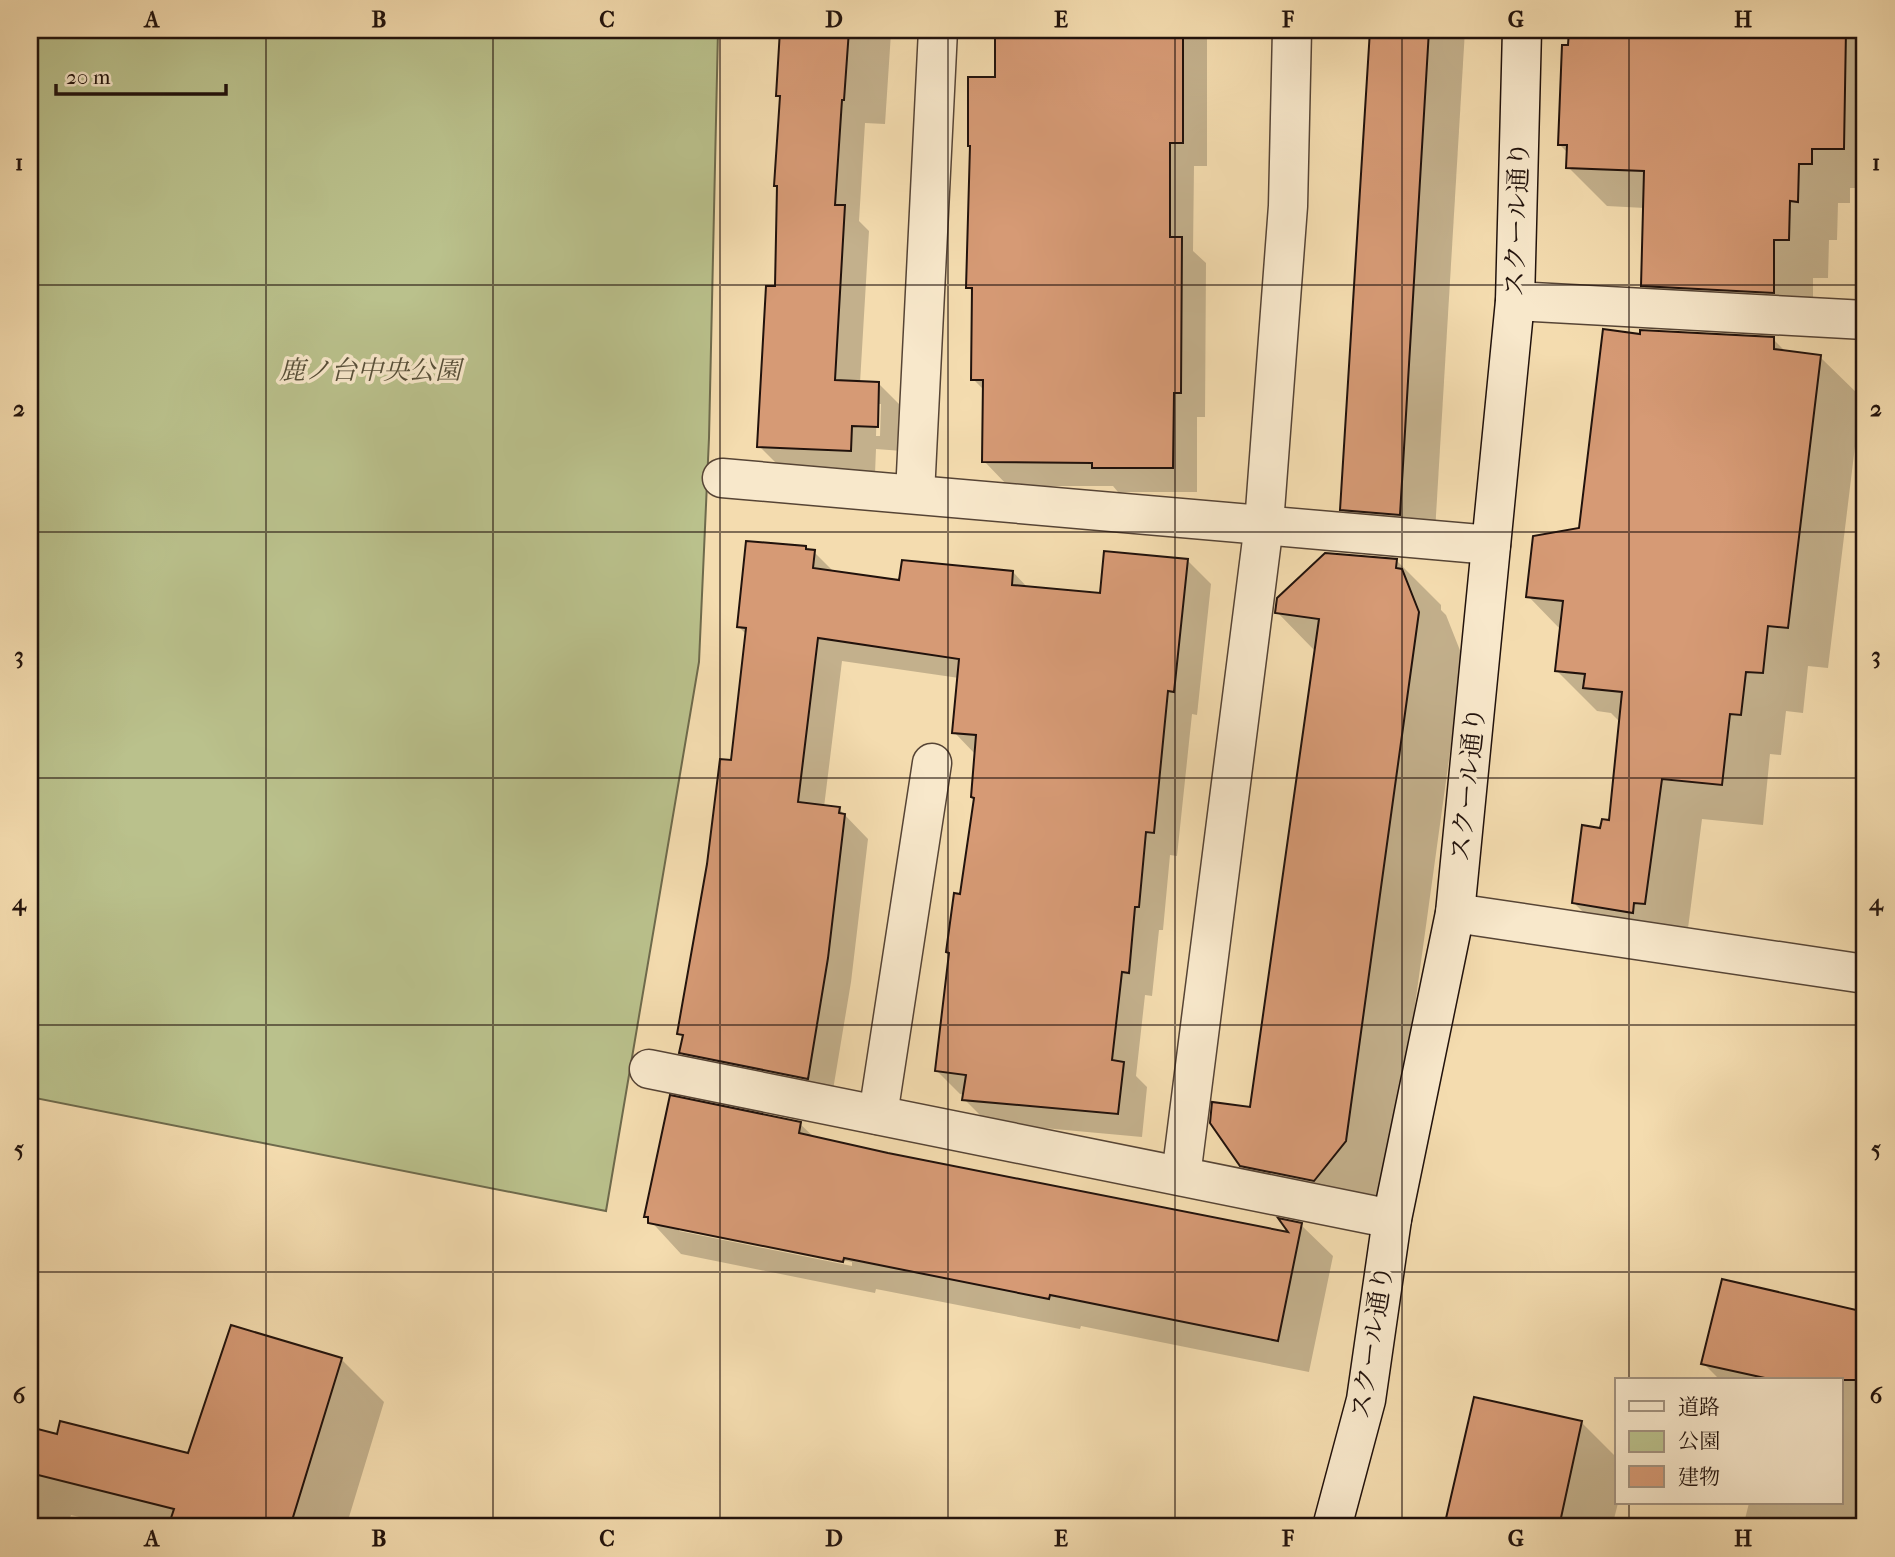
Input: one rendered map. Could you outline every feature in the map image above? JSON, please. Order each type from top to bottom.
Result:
[{"type":"street","points":[[915,494],[938,30]]},
{"type":"street","points":[[1181,1176],[1265,524],[1288,206],[1292,30]]},
{"type":"street","name":"スクール通り","points":[[1332,1527],[1366,1400],[1392,1219],[1455,914],[1515,301],[1522,30]]},
{"type":"street","points":[[1515,301],[1865,320]]},
{"type":"street","points":[[722,478],[1491,545]]},
{"type":"street","points":[[878,1115],[932,763]]},
{"type":"street","points":[[1455,914],[1865,974]]},
{"type":"street","points":[[649,1069],[1392,1219]]},
{"type":"green space","name":"鹿ノ台中央公園","points":[[30,30],[718,30],[709,438],[699,662],[606,1211],[30,1097]]},
{"type":"building","points":[[780,30],[849,30],[835,205],[845,205],[835,380],[879,382],[878,427],[852,426],[851,451],[757,447],[766,286],[775,286],[777,186],[774,186],[780,96],[776,96]]},
{"type":"building","points":[[995,30],[1183,30],[1183,143],[1170,143],[1170,237],[1182,237],[1181,393],[1174,393],[1173,468],[1092,468],[1092,463],[982,462],[983,380],[971,380],[972,288],[966,288],[970,146],[968,77],[995,77]]},
{"type":"building","points":[[1370,30],[1429,30],[1400,515],[1340,510]]},
{"type":"building","points":[[1569,30],[1846,30],[1844,149],[1812,149],[1812,164],[1799,164],[1798,202],[1790,201],[1789,240],[1774,240],[1774,293],[1641,286],[1644,171],[1566,168],[1567,145],[1558,145],[1562,45],[1568,45]]},
{"type":"building","points":[[1603,329],[1640,334],[1640,330],[1774,337],[1774,349],[1821,355],[1788,628],[1768,626],[1763,673],[1746,672],[1741,715],[1730,714],[1722,785],[1662,779],[1645,904],[1634,903],[1633,913],[1572,903],[1582,825],[1600,828],[1602,819],[1609,820],[1622,692],[1583,688],[1585,674],[1555,671],[1563,601],[1526,597],[1533,536],[1579,528]]},
{"type":"building","points":[[746,541],[806,546],[806,549],[815,550],[813,568],[899,580],[902,560],[1013,571],[1012,585],[1100,593],[1104,551],[1188,559],[1174,692],[1168,691],[1154,833],[1146,832],[1129,973],[1122,972],[1112,1060],[1124,1062],[1118,1114],[962,1100],[966,1075],[935,1071],[954,893],[960,894],[974,798],[971,797],[976,735],[952,733],[959,659],[818,638],[798,802],[840,807],[839,813],[845,814],[828,958],[808,1079],[679,1053],[683,1035],[677,1034],[707,864],[720,759],[731,760],[746,628],[737,627]]},
{"type":"building","points":[[1325,553],[1397,559],[1396,568],[1402,569],[1419,612],[1346,1141],[1314,1181],[1240,1166],[1210,1123],[1212,1102],[1250,1107],[1319,619],[1275,613],[1277,598]]},
{"type":"building","points":[[670,1095],[801,1122],[799,1133],[888,1153],[1288,1232],[1278,1218],[1302,1223],[1278,1341],[1050,1295],[1049,1299],[844,1258],[843,1262],[648,1223],[648,1217],[644,1217]]},
{"type":"building","points":[[1722,1279],[1865,1312],[1865,1380],[1765,1378],[1701,1364]]},
{"type":"building","points":[[231,1325],[342,1358],[290,1527],[168,1527],[174,1509],[30,1473],[30,1427],[57,1434],[60,1421],[188,1453]]},
{"type":"building","points":[[1474,1397],[1582,1421],[1559,1527],[1444,1527]]}]
